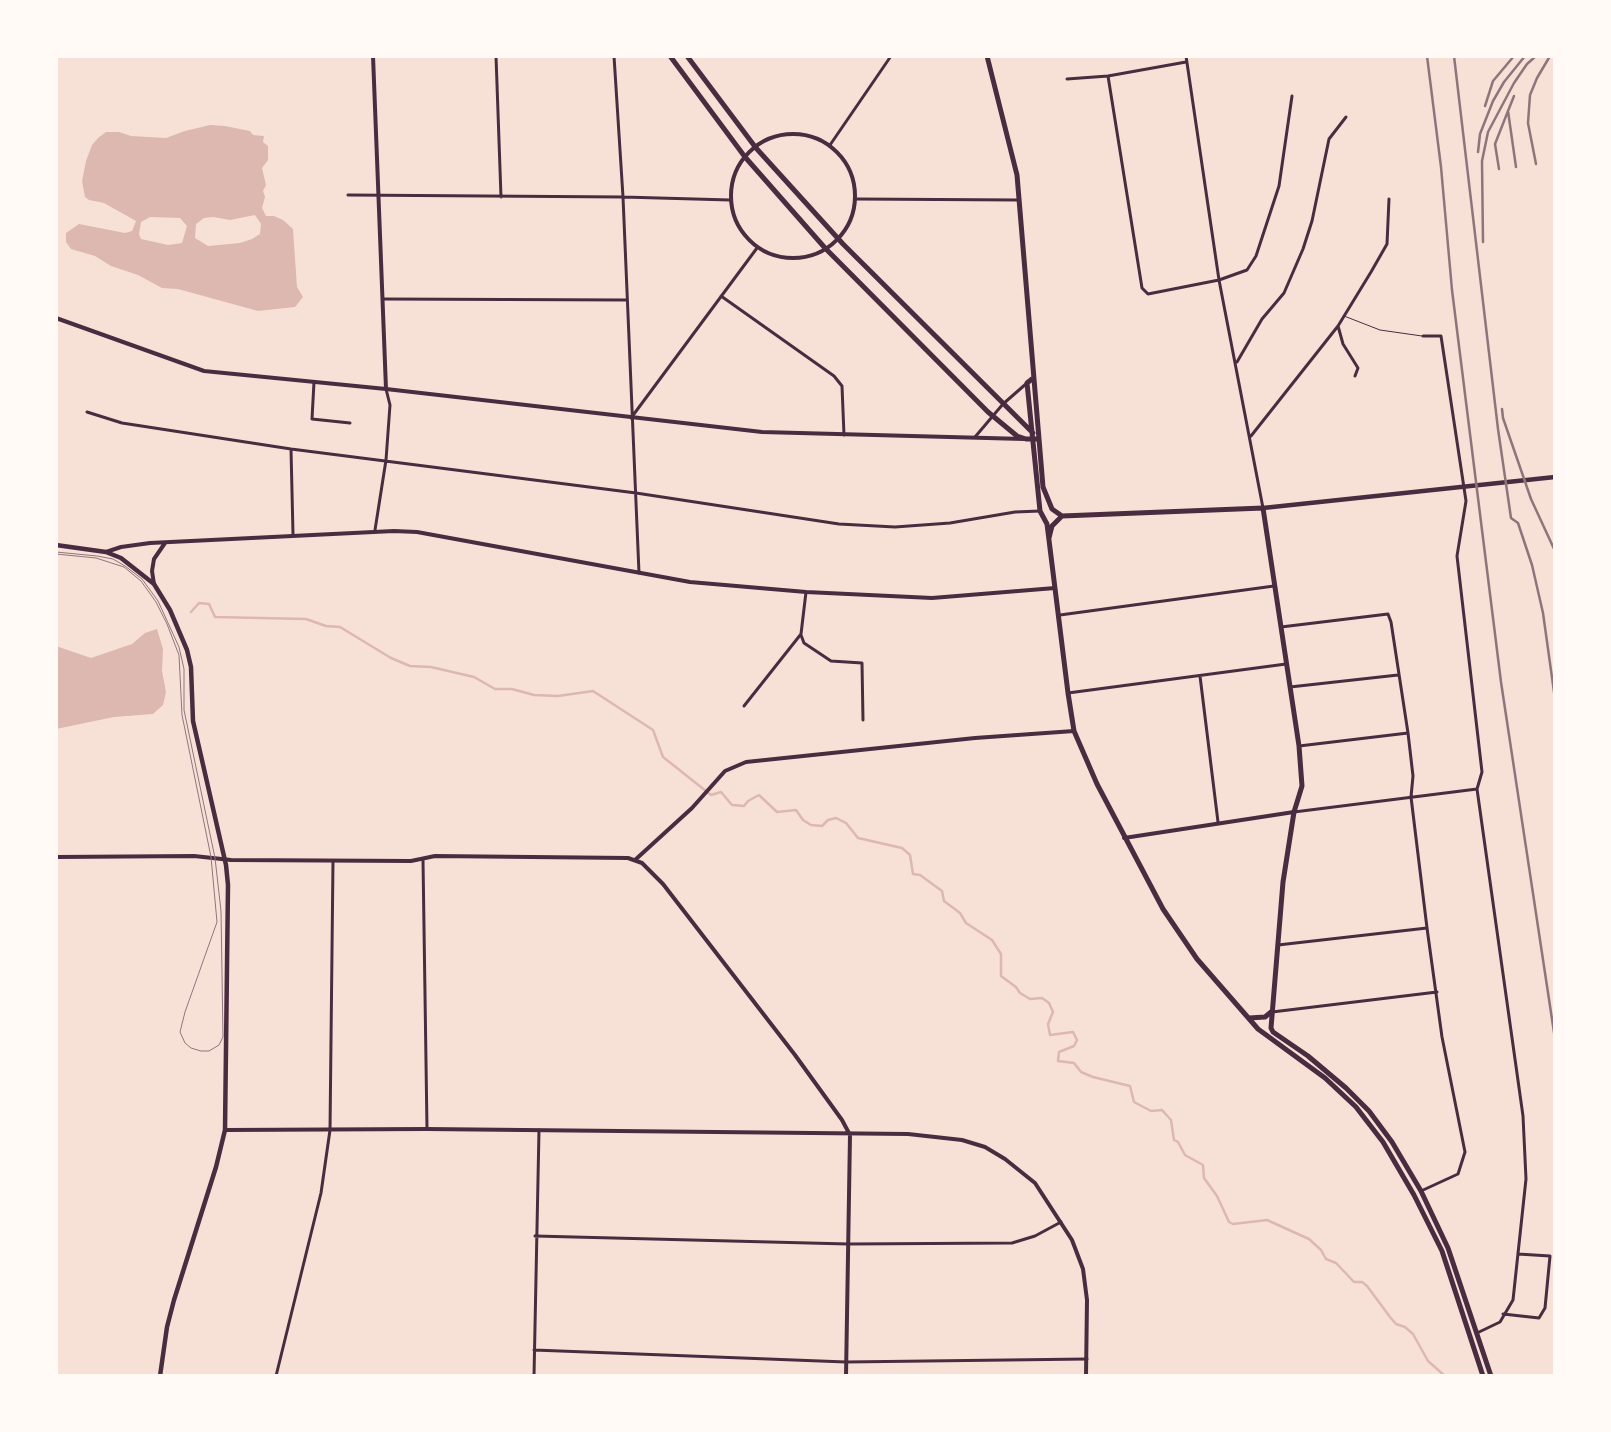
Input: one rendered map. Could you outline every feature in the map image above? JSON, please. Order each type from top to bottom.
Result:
[{"type":"main road","points":[[670,56],[745,157],[825,248],[994,416],[1017,436],[1026,440],[1035,440]]},
{"type":"main road","points":[[687,56],[756,148],[838,238],[1032,432]]},
{"type":"main road","points":[[987,56],[1016,175],[1040,511],[1047,524],[1074,731],[1124,838],[1178,933],[1197,959],[1258,1029],[1325,1078],[1356,1107],[1383,1142],[1414,1195],[1442,1251],[1483,1376]]},
{"type":"main road","points":[[1032,379],[1027,383],[1032,432],[1046,499],[1054,513],[1062,516],[1263,508],[1428,492],[1516,480],[1555,477]]},
{"type":"main road","points":[[1263,508],[1299,746],[1302,786],[1294,812],[1283,882],[1271,1028],[1276,1034],[1330,1074],[1361,1103],[1392,1142],[1421,1191],[1448,1248],[1491,1376]]},
{"type":"main road","points":[[1049,538],[1052,526],[1062,516]]},
{"type":"main road","points":[[56,545],[106,552],[121,558],[154,584],[170,610],[187,650],[190,667],[193,721],[225,859],[228,885],[225,1130],[216,1167],[174,1300],[160,1376]]},
{"type":"main road","points":[[1248,1018],[1265,1017],[1271,1012]]},
{"type":"main road","points":[[1469,1336],[1477,1333]]},
{"type":"street","points":[[373,56],[386,389],[390,405],[386,460],[375,530]]},
{"type":"street","points":[[496,56],[501,197]]},
{"type":"street","points":[[614,56],[623,197],[639,573]]},
{"type":"street","points":[[830,145],[890,56]]},
{"type":"street","points":[[1186,56],[1219,280],[1251,437],[1263,508]]},
{"type":"street","points":[[1067,79],[1108,76],[1186,62]]},
{"type":"street","points":[[1108,76],[1142,288],[1148,294],[1219,280],[1247,270],[1256,256],[1278,186],[1292,96]]},
{"type":"street","points":[[1236,362],[1262,319],[1284,293],[1303,249],[1312,220],[1329,139],[1346,116]]},
{"type":"street","points":[[796,135],[813,137],[830,145],[842,158],[852,177],[856,199],[847,226],[838,238],[825,248],[804,256],[785,256],[758,248],[736,222],[730,200],[735,174],[745,157],[756,148],[779,136],[796,135]]},
{"type":"street","points":[[348,195],[623,197],[730,200]]},
{"type":"street","points":[[1251,437],[1338,326],[1387,244],[1389,198]]},
{"type":"street","points":[[856,199],[1018,200]]},
{"type":"street","points":[[631,418],[758,248]]},
{"type":"street","points":[[721,296],[834,376],[842,386],[844,435]]},
{"type":"street","points":[[383,299],[627,300]]},
{"type":"street","points":[[56,318],[204,371],[386,389],[762,432],[1026,440]]},
{"type":"street","points":[[1338,326],[1344,344],[1358,368],[1355,376]]},
{"type":"street","points":[[1423,336],[1440,336],[1466,500],[1457,556],[1482,772],[1478,789],[1523,1116],[1526,1179],[1513,1300],[1500,1322],[1477,1333]]},
{"type":"street","points":[[314,382],[312,419],[350,423]]},
{"type":"street","points":[[974,437],[1003,404],[1027,383]]},
{"type":"street","points":[[87,412],[122,422],[291,449],[636,493],[830,523],[896,527],[950,523],[1015,512],[1040,511]]},
{"type":"street","points":[[291,449],[293,534]]},
{"type":"street","points":[[106,552],[121,547],[165,542],[375,530],[417,532],[690,582],[806,592],[932,598],[1055,588]]},
{"type":"street","points":[[154,584],[152,571],[154,559],[165,542]]},
{"type":"street","points":[[1060,615],[1274,586]]},
{"type":"street","points":[[806,592],[801,634],[804,643],[830,661],[862,663],[863,720]]},
{"type":"street","points":[[1280,627],[1388,614],[1391,622],[1408,733],[1413,776],[1411,798],[1442,1037],[1465,1152],[1458,1174],[1421,1191]]},
{"type":"street","points":[[744,706],[801,634]]},
{"type":"street","points":[[1068,693],[1286,664]]},
{"type":"street","points":[[1200,676],[1218,822]]},
{"type":"street","points":[[1290,687],[1398,676]]},
{"type":"street","points":[[635,860],[692,808],[725,771],[746,762],[976,738],[1074,731]]},
{"type":"street","points":[[1299,746],[1408,733]]},
{"type":"street","points":[[1124,838],[1218,822],[1478,789]]},
{"type":"street","points":[[56,857],[194,856],[225,859],[333,861],[423,860],[435,856],[628,858],[635,860],[653,873],[663,884],[795,1055],[850,1134],[846,1376]]},
{"type":"street","points":[[423,860],[427,1129]]},
{"type":"street","points":[[276,1376],[321,1193],[330,1130],[333,861]]},
{"type":"street","points":[[1277,945],[1427,928]]},
{"type":"street","points":[[1271,1012],[1437,992]]},
{"type":"street","points":[[225,1130],[427,1129],[850,1134],[936,1136],[962,1140],[985,1148],[1005,1159],[1035,1183],[1072,1240],[1083,1269],[1087,1300],[1086,1376]]},
{"type":"street","points":[[534,1376],[538,1130]]},
{"type":"street","points":[[535,1236],[848,1244],[1012,1244],[1035,1236],[1061,1222]]},
{"type":"street","points":[[1503,1314],[1539,1318],[1545,1308],[1550,1256],[1518,1254]]},
{"type":"street","points":[[534,1350],[846,1362],[1087,1359]]},
{"type":"lane","points":[[1344,316],[1380,330],[1423,336]]},
{"type":"shaded area","points":[[210,125],[250,131],[253,135],[264,136],[263,142],[268,146],[268,160],[262,168],[266,185],[263,191],[265,197],[262,208],[266,216],[274,216],[283,220],[293,229],[297,287],[303,297],[295,307],[258,311],[178,289],[162,288],[138,275],[111,266],[95,256],[71,249],[66,242],[66,233],[79,224],[125,233],[132,231],[136,221],[104,203],[89,200],[85,197],[82,181],[86,161],[92,145],[98,138],[106,132],[119,132],[131,136],[166,138]],"holes":[[[255,215],[261,224],[260,234],[252,239],[240,243],[208,246],[195,238],[196,224],[204,218],[213,217],[230,220]],[[150,217],[180,218],[187,226],[182,243],[168,245],[141,239],[139,234],[141,222]]]},
{"type":"shaded area","points":[[157,629],[163,649],[162,671],[166,692],[163,705],[153,714],[114,717],[56,729],[56,646],[91,658],[132,644],[145,633]]},
{"type":"waterway","points":[[191,612],[199,603],[209,604],[215,617],[306,619],[326,626],[340,627],[391,658],[410,666],[431,667],[474,677],[495,689],[512,689],[534,695],[558,696],[593,691],[653,730],[663,757],[711,795],[721,792],[732,805],[744,806],[748,801],[759,795],[777,812],[796,810],[803,820],[811,825],[822,826],[828,820],[836,818],[846,823],[858,838],[902,848],[910,855],[913,874],[920,875],[942,891],[944,901],[960,913],[966,923],[992,940],[1001,954],[1001,976],[1016,987],[1020,993],[1030,999],[1042,998],[1049,1003],[1053,1012],[1048,1024],[1050,1035],[1073,1032],[1077,1040],[1074,1046],[1059,1052],[1058,1061],[1074,1063],[1081,1072],[1093,1077],[1130,1086],[1134,1102],[1151,1111],[1162,1110],[1171,1120],[1174,1140],[1178,1142],[1185,1155],[1203,1165],[1204,1178],[1217,1196],[1229,1222],[1233,1224],[1267,1220],[1309,1239],[1321,1250],[1326,1259],[1336,1263],[1354,1282],[1362,1282],[1367,1286],[1396,1324],[1405,1327],[1413,1334],[1428,1361],[1445,1376]]},
{"type":"tram line","points":[[56,552],[113,559],[142,579],[158,601],[179,647],[184,669],[184,710],[215,858],[221,911],[223,1037],[219,1045],[209,1051],[191,1048],[185,1043],[180,1032],[185,1012],[217,922],[211,857],[182,715],[179,655],[156,602],[141,581],[124,567],[96,558],[56,554]]},
{"type":"railway","points":[[1427,56],[1441,167],[1452,290],[1501,682],[1555,1039]]},
{"type":"railway","points":[[1454,56],[1498,429],[1511,518],[1518,523],[1532,565],[1543,613],[1555,699]]},
{"type":"railway","points":[[1485,106],[1493,81],[1514,56]]},
{"type":"railway","points":[[1478,152],[1480,134],[1493,101],[1504,82],[1525,56]]},
{"type":"railway","points":[[1483,242],[1482,161],[1488,132],[1514,83],[1527,64],[1536,56]]},
{"type":"railway","points":[[1536,164],[1528,123],[1530,95],[1537,78],[1550,56]]},
{"type":"railway","points":[[1514,96],[1508,111],[1516,167]]},
{"type":"railway","points":[[1499,169],[1495,144],[1508,111]]},
{"type":"railway","points":[[1502,409],[1503,418],[1531,499],[1555,551]]}]
